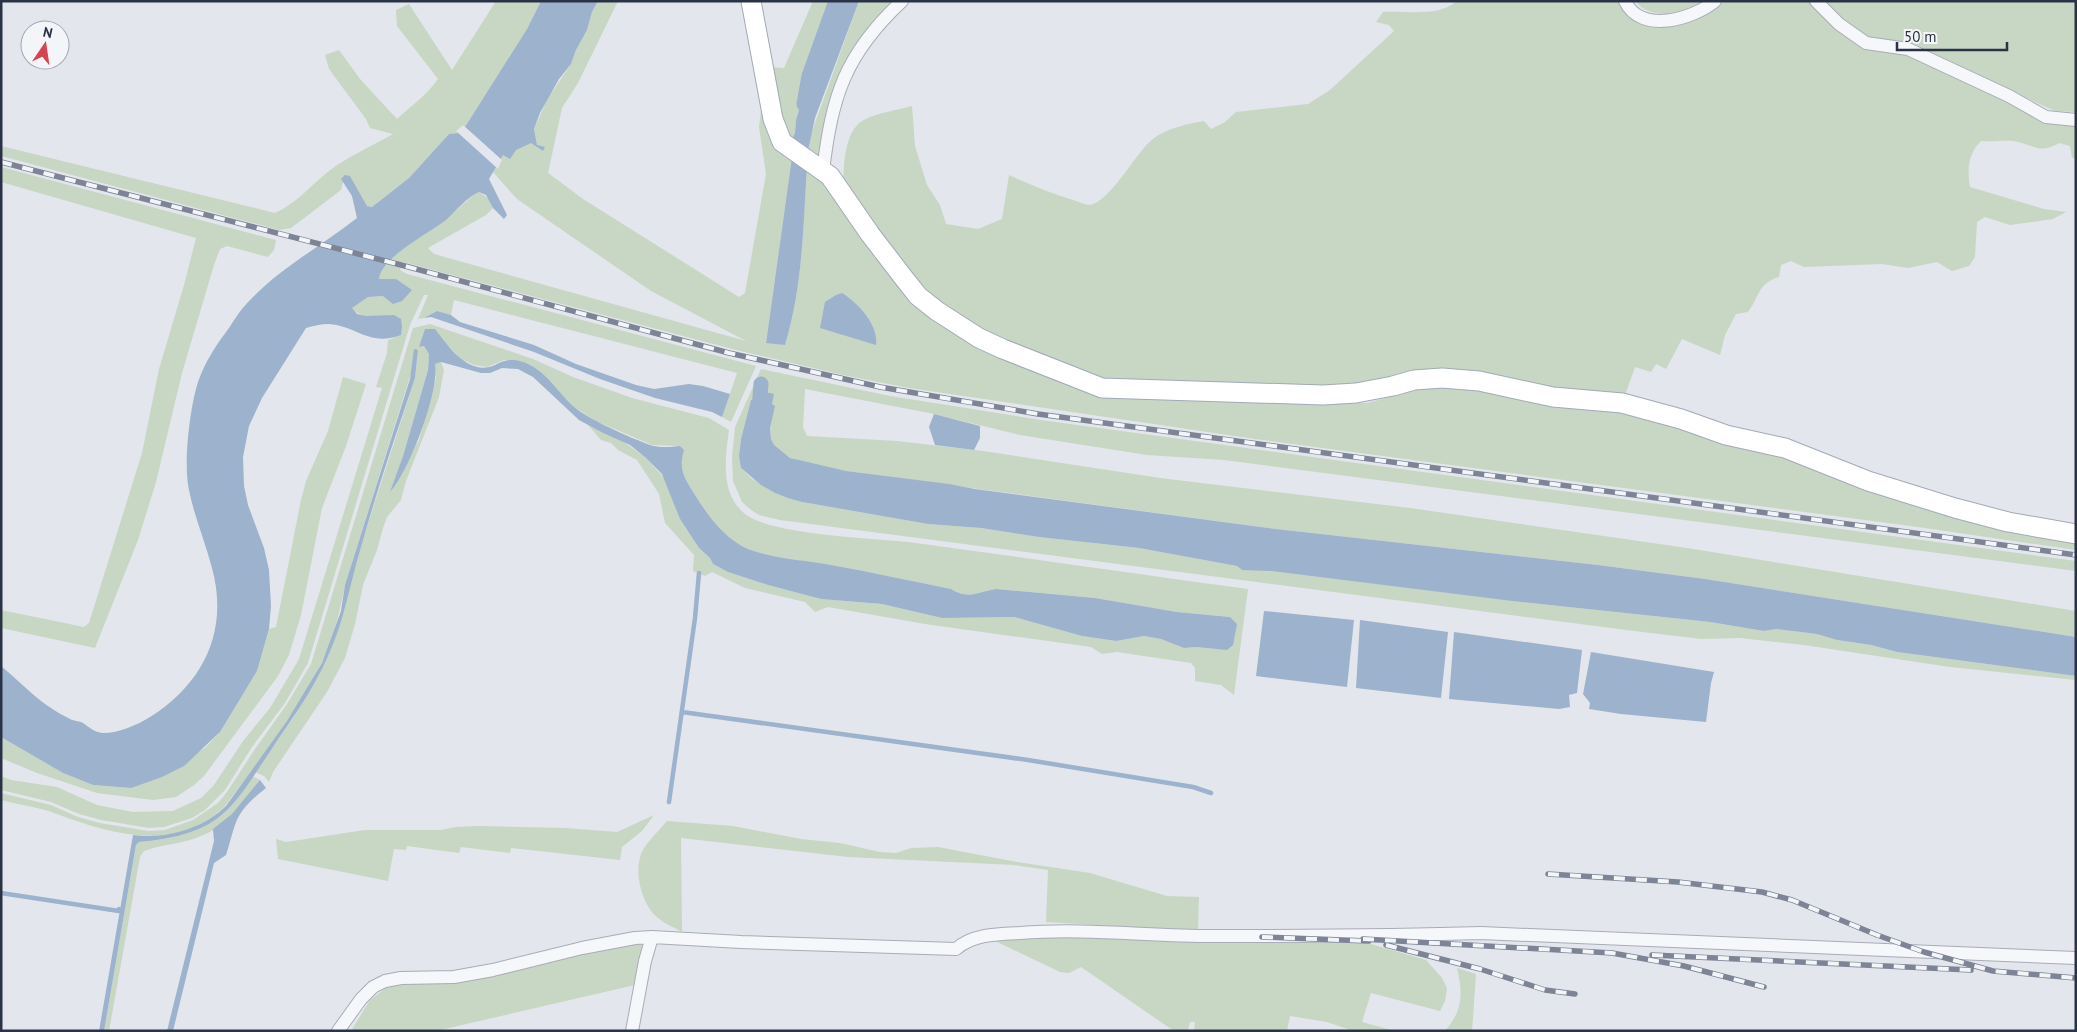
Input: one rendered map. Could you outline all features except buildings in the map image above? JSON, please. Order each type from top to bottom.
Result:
[{"type":"main road","points":[[751,1],[773,119],[782,142],[830,176],[870,234],[918,296],[937,311],[979,338],[1003,349],[1102,388],[1323,395],[1356,393],[1414,380],[1442,378],[1479,381],[1553,396],[1622,403],[1681,419],[1726,435],[1785,448],[1868,480],[1955,508],[2008,522],[2076,534]]},
{"type":"street","points":[[823,171],[833,111],[844,76],[858,52],[884,19],[902,1]]},
{"type":"street","points":[[1625,1],[1629,9],[1644,18],[1670,20],[1683,18],[1705,9],[1715,1]]},
{"type":"street","points":[[1816,1],[1839,24],[1866,43],[1908,49],[2009,96],[2046,117],[2076,120]]},
{"type":"street","points":[[338,1031],[373,987],[385,980],[454,977],[474,974],[582,948],[652,937],[956,949],[964,942],[980,937],[1056,930],[1211,936],[1385,936],[1481,933],[2076,958]]},
{"type":"street","points":[[632,1031],[645,961],[652,937]]},
{"type":"green space","points":[[496,1],[541,1],[527,29],[465,127],[458,133],[449,134],[409,178],[372,207],[367,206],[350,176],[341,179],[343,182],[341,190],[291,228],[279,230],[1,156],[1,146],[275,213],[297,199],[322,176],[393,134],[370,128],[366,119],[329,69],[325,55],[339,50],[360,79],[397,119],[424,95],[438,79],[397,26],[396,10],[409,4],[452,70]]},
{"type":"green space","points":[[598,1],[618,1],[578,83],[562,108],[548,173],[583,199],[739,297],[745,293],[766,174],[759,127],[762,102],[792,157],[766,342],[785,345],[791,323],[799,278],[807,167],[820,177],[901,288],[1075,385],[1322,404],[1367,403],[1427,387],[1461,386],[1596,405],[1787,456],[2076,539],[2076,550],[1918,527],[1255,439],[909,388],[736,350],[403,262],[400,270],[407,274],[756,366],[731,422],[722,417],[737,373],[454,300],[451,315],[437,311],[418,319],[428,295],[424,295],[410,325],[308,663],[285,703],[252,747],[225,790],[205,810],[192,818],[164,827],[149,828],[101,820],[79,814],[51,802],[1,790],[1,776],[11,780],[57,787],[97,805],[133,812],[173,811],[201,798],[214,785],[243,741],[270,708],[299,659],[382,388],[376,387],[387,353],[388,340],[401,335],[394,315],[366,316],[351,308],[368,297],[383,296],[396,279],[378,279],[381,270],[388,262],[407,246],[446,219],[475,194],[479,192],[488,198],[493,208],[486,215],[428,248],[434,254],[746,341],[651,291],[517,199],[493,172],[503,154],[531,142],[543,151],[537,145],[534,129],[548,98],[571,64]]},
{"type":"green space","points":[[813,1],[835,1],[831,17],[821,37],[796,120],[795,133],[791,141],[782,130],[770,67],[784,68]]},
{"type":"green space","points":[[859,1],[894,1],[857,46],[819,163],[807,155],[811,134]]},
{"type":"green space","points":[[1457,1],[1624,1],[1657,22],[1718,1],[1812,1],[1838,25],[2008,97],[2076,122],[2076,159],[2072,158],[2070,146],[2059,143],[2046,148],[2036,148],[2013,141],[1981,141],[1973,151],[1969,168],[1970,187],[2044,209],[2066,212],[2053,219],[2010,225],[1985,217],[1977,222],[1975,257],[1969,266],[1952,271],[1937,262],[1908,268],[1882,264],[1804,267],[1791,261],[1781,265],[1779,277],[1763,287],[1748,312],[1736,314],[1725,335],[1720,355],[1682,339],[1666,369],[1656,364],[1651,372],[1635,367],[1624,398],[1580,390],[1547,388],[1531,384],[1360,388],[1114,385],[1026,355],[930,300],[843,188],[848,141],[857,125],[875,115],[912,106],[915,146],[927,185],[940,205],[946,224],[978,229],[1002,219],[1009,175],[1041,189],[1084,204],[1096,203],[1113,187],[1147,145],[1159,135],[1178,127],[1204,121],[1211,129],[1225,122],[1236,112],[1308,104],[1330,90],[1394,31],[1389,25],[1376,22],[1383,12],[1440,10]]},
{"type":"green space","points":[[1636,1],[1709,1],[1686,11],[1664,14],[1644,9]]},
{"type":"green space","points":[[1821,1],[2076,1],[2076,112],[2055,111],[1916,48],[1869,39],[1859,33]]},
{"type":"green space","points":[[1,167],[276,240],[274,250],[268,257],[227,246],[220,249],[182,373],[156,482],[138,540],[95,648],[1,628],[1,610],[84,627],[89,623],[142,453],[159,369],[196,238],[1,182]]},
{"type":"green space","points":[[430,324],[533,359],[573,377],[632,398],[709,418],[729,430],[726,452],[726,475],[731,496],[745,514],[758,521],[799,531],[908,542],[1248,589],[1234,695],[1221,685],[1195,681],[1195,668],[1191,663],[1117,652],[1102,654],[1091,647],[925,624],[828,607],[815,612],[805,602],[745,588],[712,572],[705,576],[693,571],[694,555],[665,523],[659,494],[637,460],[618,450],[611,443],[601,440],[588,425],[621,440],[645,457],[666,480],[680,519],[699,548],[710,558],[713,564],[728,572],[768,585],[821,599],[882,604],[942,618],[1014,617],[1082,636],[1116,641],[1144,636],[1161,639],[1184,648],[1217,649],[1230,617],[1177,612],[1095,598],[996,589],[968,595],[951,589],[831,565],[778,558],[758,553],[732,539],[706,511],[691,489],[682,469],[683,450],[680,446],[652,445],[596,421],[574,407],[539,372],[521,361],[504,360],[487,367],[474,365],[461,359],[433,330],[425,329],[420,347],[424,346],[429,354],[428,370],[391,490],[419,440],[436,378],[435,364],[441,362],[444,370],[439,397],[406,481],[401,500],[387,517],[383,528],[377,550],[363,585],[355,624],[345,658],[327,692],[273,772],[269,782],[264,776],[255,772],[293,718],[317,679],[333,644],[361,545],[415,378],[418,351],[345,585],[336,625],[326,653],[301,699],[264,754],[225,806],[207,821],[187,830],[166,835],[144,836],[100,828],[43,810],[1,800],[1,793],[51,805],[78,817],[100,823],[148,831],[165,830],[193,820],[218,803],[287,704],[311,664],[413,328]]},
{"type":"green space","points":[[761,369],[890,396],[1041,420],[2076,561],[2076,571],[1224,460],[1147,455],[1020,435],[934,414],[805,389],[803,427],[807,436],[897,441],[983,451],[1160,478],[1410,508],[1687,548],[2076,611],[2076,637],[1705,579],[1598,565],[1276,529],[827,468],[792,459],[782,454],[775,447],[770,435],[772,404],[756,390],[754,401],[751,400],[741,439],[739,456],[741,468],[751,478],[775,493],[802,502],[928,524],[981,528],[1039,537],[1139,548],[1237,566],[1242,570],[1272,570],[1512,601],[1710,622],[1764,631],[1776,629],[1818,634],[1837,640],[1871,645],[1897,652],[2076,676],[2076,680],[1950,667],[1804,645],[1740,638],[1702,639],[1642,632],[780,520],[759,515],[750,509],[742,502],[733,481],[732,457],[735,427]]},
{"type":"green space","points":[[343,377],[366,384],[346,446],[322,508],[301,615],[289,655],[278,676],[204,776],[176,797],[153,800],[97,793],[37,773],[1,758],[1,737],[63,773],[93,785],[131,788],[205,748],[220,732],[257,671],[269,629],[276,627],[306,481],[328,431]]},
{"type":"green space","points":[[252,776],[260,780],[241,805],[219,826],[194,839],[144,851],[140,857],[109,1031],[104,1031],[136,845],[139,842],[176,836],[205,825],[230,805]]},
{"type":"green space","points":[[654,815],[642,831],[622,847],[620,860],[511,848],[510,853],[461,847],[459,853],[407,846],[406,850],[394,849],[388,881],[278,859],[276,839],[286,842],[365,830],[441,830],[479,826],[565,828],[617,832]]},
{"type":"green space","points":[[667,821],[733,826],[801,839],[840,843],[880,852],[896,853],[911,848],[938,847],[1090,873],[1167,896],[1199,897],[1198,931],[1046,922],[1048,870],[1014,865],[848,857],[681,838],[682,932],[661,920],[652,912],[644,897],[639,880],[638,871],[641,854],[649,841]]},
{"type":"green space","points":[[1057,936],[1261,942],[1364,942],[1426,960],[1442,978],[1447,988],[1445,1001],[1440,1011],[1371,993],[1362,1022],[1395,1031],[1353,1031],[1327,1022],[1290,1016],[1287,1031],[1194,1031],[1195,1022],[1190,1022],[1188,1031],[1174,1031],[1081,967],[1069,973],[1060,972],[995,941]]},
{"type":"green space","points":[[643,942],[635,985],[436,1031],[351,1031],[370,1000],[386,988],[411,982],[471,981],[586,953]]},
{"type":"green space","points":[[1457,968],[1476,974],[1472,1031],[1445,1031],[1455,1016],[1460,1001],[1461,994]]},
{"type":"water","points":[[541,1],[598,1],[571,64],[559,79],[540,113],[534,129],[537,145],[545,147],[543,151],[531,143],[516,150],[510,159],[503,155],[489,179],[507,215],[504,219],[493,208],[486,195],[479,192],[466,201],[447,219],[407,246],[388,262],[379,279],[396,279],[412,290],[402,301],[393,304],[383,296],[368,297],[352,308],[357,314],[366,316],[394,315],[401,319],[401,335],[380,339],[363,335],[348,328],[329,324],[306,328],[262,398],[249,426],[243,457],[244,486],[248,505],[264,548],[269,570],[271,606],[269,629],[257,671],[220,732],[184,766],[162,777],[131,788],[93,785],[63,773],[1,737],[1,666],[51,708],[72,720],[82,722],[95,731],[103,733],[128,728],[150,717],[185,688],[198,671],[208,653],[214,633],[217,613],[216,591],[212,568],[189,490],[187,451],[195,393],[207,361],[238,314],[255,295],[282,271],[357,218],[352,196],[341,179],[345,175],[350,176],[367,206],[372,207],[409,178],[449,134],[458,133],[465,127],[527,29]]},
{"type":"water","points":[[835,1],[859,1],[815,118],[807,155],[791,141],[795,133],[796,120],[821,37],[831,17]]},
{"type":"water","points":[[792,157],[807,167],[799,278],[785,345],[766,343]]},
{"type":"water","points":[[842,293],[861,309],[871,322],[876,337],[876,345],[820,328],[825,302]]},
{"type":"water","points":[[437,311],[451,315],[460,322],[534,345],[576,364],[636,385],[654,389],[689,384],[730,394],[722,417],[712,412],[655,398],[600,379],[534,352],[431,317],[424,318]]},
{"type":"water","points":[[425,329],[435,329],[460,358],[476,367],[485,368],[508,360],[524,362],[540,372],[578,410],[597,422],[650,445],[661,447],[680,446],[684,450],[682,468],[684,474],[700,503],[711,519],[725,533],[748,549],[778,557],[820,563],[951,589],[968,595],[996,589],[1095,598],[1177,612],[1230,617],[1237,624],[1233,645],[1227,650],[1196,647],[1184,648],[1161,639],[1144,636],[1116,641],[1082,636],[1014,617],[942,618],[882,604],[821,599],[728,572],[713,564],[710,558],[699,548],[680,519],[662,474],[645,457],[630,445],[579,420],[533,377],[518,369],[502,368],[490,373],[481,373],[441,362],[435,364],[433,392],[422,430],[406,467],[390,492],[403,456],[428,370],[429,354],[424,346],[419,347]]},
{"type":"water","points":[[414,349],[418,350],[415,378],[374,504],[334,643],[328,656],[301,706],[231,806],[215,820],[188,833],[139,842],[136,845],[104,1031],[99,1031],[133,835],[158,836],[182,831],[206,821],[226,806],[287,721],[322,663],[341,611],[345,585],[410,379]]},
{"type":"water","points":[[755,390],[774,394],[772,404],[775,406],[770,428],[771,439],[774,445],[790,458],[846,471],[1276,529],[1598,565],[1705,579],[2076,637],[2076,676],[1897,652],[1817,634],[1776,629],[1764,631],[1710,622],[1512,601],[1272,571],[1242,570],[1237,566],[1139,548],[1039,537],[981,528],[928,524],[802,502],[775,493],[761,485],[741,468],[739,456],[741,439],[751,400],[754,400]]},
{"type":"water","points":[[934,414],[980,426],[980,438],[974,450],[935,445],[929,427]]},
{"type":"water","points":[[1264,611],[1354,620],[1347,687],[1256,676]]},
{"type":"water","points":[[1360,620],[1448,632],[1441,698],[1356,688]]},
{"type":"water","points":[[1454,632],[1582,650],[1577,693],[1569,695],[1570,707],[1559,709],[1449,699]]},
{"type":"water","points":[[1591,652],[1714,672],[1706,722],[1589,709],[1590,703],[1583,694]]},
{"type":"water","points":[[260,780],[266,788],[243,810],[236,822],[226,855],[214,863],[173,1031],[167,1031],[214,841],[213,829],[232,814]]},
{"type":"pier","points":[[463,125],[502,160],[498,169],[456,131]]},
{"type":"waterway","points":[[804,104],[809,76],[836,1]]},
{"type":"waterway","points":[[759,409],[761,384]]},
{"type":"waterway","points":[[669,802],[695,618],[699,573]]},
{"type":"waterway","points":[[682,712],[1028,760],[1193,787],[1211,793]]},
{"type":"waterway","points":[[1,893],[119,911],[119,909]]},
{"type":"railway","points":[[1,162],[405,266],[729,353],[880,387],[1038,414],[2076,555]]},
{"type":"railway","points":[[1548,874],[1678,882],[1762,892],[1792,900],[1924,952],[1993,971],[2076,978]]},
{"type":"railway","points":[[1262,937],[1369,941]]},
{"type":"railway","points":[[1363,939],[1612,953],[1684,966],[1764,987]]},
{"type":"railway","points":[[1386,945],[1480,969],[1545,990],[1575,994]]},
{"type":"railway","points":[[1652,955],[1971,970]]}]
